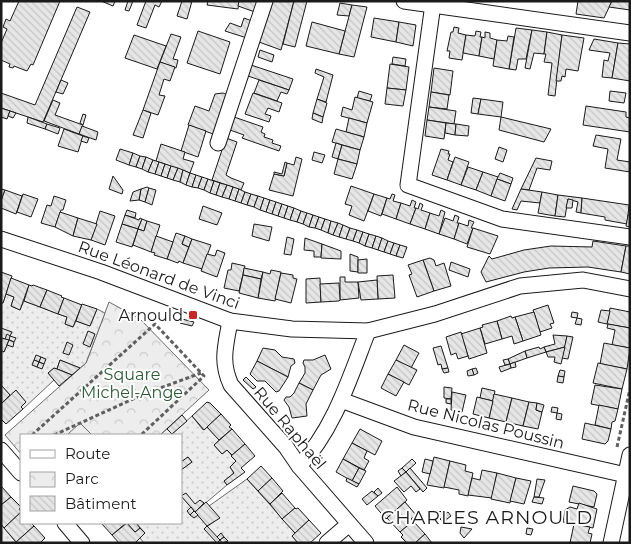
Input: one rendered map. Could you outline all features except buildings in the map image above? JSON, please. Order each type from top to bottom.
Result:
[{"type":"street","points":[[218,143],[265,1]]},
{"type":"street","points":[[404,1],[630,33]]},
{"type":"street","points":[[434,4],[408,185],[502,219],[630,237]]},
{"type":"street","name":"Rue Léonard de Vinci","points":[[1,238],[101,272],[230,321],[292,329],[368,332],[435,314],[520,286],[583,280],[630,289]]},
{"type":"street","name":"Rue Raphaël","points":[[230,321],[224,358],[225,372],[231,384],[366,543]]},
{"type":"street","points":[[299,466],[321,435],[341,400],[368,332]]},
{"type":"street","name":"Rue Nicolas Poussin","points":[[341,400],[414,427],[626,475]]},
{"type":"street","points":[[611,543],[630,455]]},
{"type":"street","points":[[3,457],[20,472]]},
{"type":"street","points":[[66,524],[82,543]]},
{"type":"street","points":[[328,543],[350,524]]},
{"type":"path","points":[[33,434],[155,324],[204,376],[142,434]]},
{"type":"path","points":[[56,434],[144,394],[200,373]]},
{"type":"green space","points":[[6,294],[14,297],[11,306],[20,310],[24,301],[67,317],[65,324],[73,327],[76,321],[90,326],[97,309],[105,313],[86,363],[80,368],[60,360],[57,369],[54,368],[48,373],[54,380],[23,409],[21,407],[26,402],[10,395],[1,385],[1,350],[4,352],[9,340],[1,338],[1,303],[3,303]]},
{"type":"green space","name":"Square Michel-Ange","points":[[109,302],[140,319],[209,390],[161,434],[20,434],[20,453],[5,435],[86,363]]},
{"type":"green space","points":[[192,416],[203,430],[207,427],[219,440],[214,445],[222,454],[227,450],[236,461],[230,467],[234,473],[224,481],[227,485],[195,512],[208,526],[219,518],[209,506],[247,479],[295,533],[292,536],[298,543],[144,543],[140,538],[145,533],[137,524],[182,524],[182,469],[192,462],[188,457],[182,461],[182,434],[172,434]]},
{"type":"green space","points":[[167,429],[172,434],[161,434]]},
{"type":"green space","points":[[1,524],[16,542],[15,543],[1,543]]},
{"type":"shaded area","points":[[80,423],[91,434],[68,434]]},
{"type":"place","name":"Arnould","points":[[193,315]]},
{"type":"district","name":"CHARLES ARNOULD","points":[[487,517]]}]
